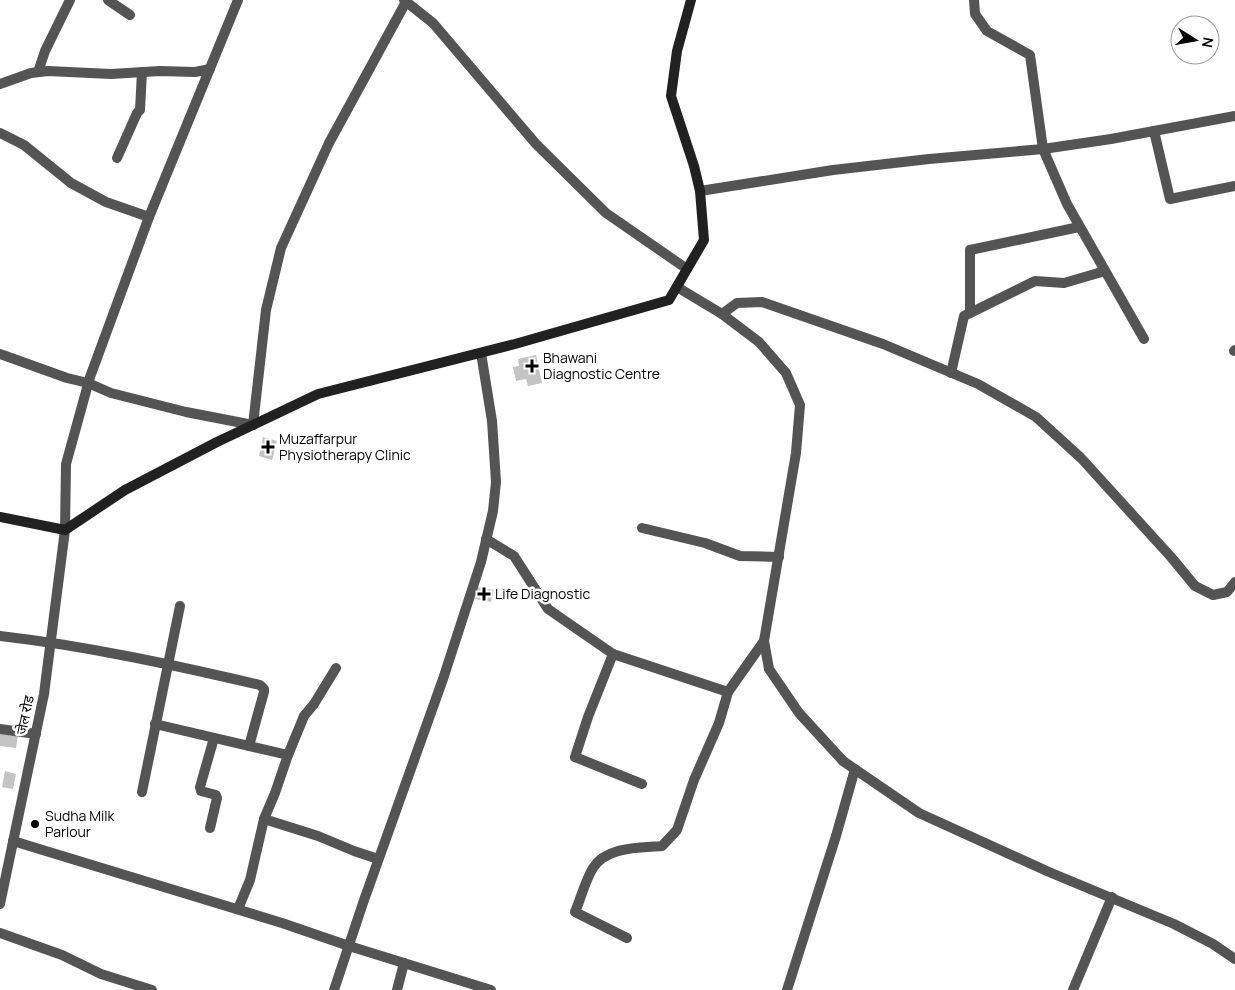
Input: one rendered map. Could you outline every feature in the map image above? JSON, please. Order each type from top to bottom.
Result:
[{"type":"main road","points":[[0,517],[65,530],[125,490],[217,442],[318,394],[481,353],[669,300],[704,240],[700,191],[694,166],[671,96],[677,52],[691,0]]},
{"type":"street","points":[[38,72],[45,52],[70,0]]},
{"type":"street","points":[[108,0],[130,15]]},
{"type":"street","name":"जेल रोड","points":[[0,904],[44,694],[65,530],[66,464],[88,383],[149,217],[238,0]]},
{"type":"street","points":[[0,354],[68,378],[88,383],[111,393],[186,412],[253,425],[266,310],[281,248],[329,144],[406,0],[433,23],[536,144],[606,213],[687,269]]},
{"type":"street","points":[[974,0],[975,14],[987,31],[1030,55],[1043,149],[1067,204],[1144,339]]},
{"type":"street","points":[[0,84],[38,72],[48,71],[111,74],[195,72],[210,69]]},
{"type":"street","points":[[117,158],[140,110],[142,72]]},
{"type":"street","points":[[700,191],[833,170],[1043,149],[1235,116]]},
{"type":"street","points":[[1154,131],[1170,199],[1235,186]]},
{"type":"street","points":[[0,133],[24,145],[71,182],[106,202],[149,217]]},
{"type":"street","points":[[970,313],[970,250],[1079,226]]},
{"type":"street","points":[[952,373],[964,316],[1035,281],[1064,283],[1105,271]]},
{"type":"street","points":[[677,286],[722,314],[759,342],[786,372],[800,405],[796,453],[780,557],[764,641],[770,669],[799,713],[843,761],[919,813],[1048,872],[1174,924],[1213,944],[1235,959]]},
{"type":"street","points":[[722,314],[737,304],[762,302],[882,344],[978,384],[1036,417],[1081,458],[1195,586],[1213,595],[1227,592],[1235,582]]},
{"type":"street","points":[[334,990],[378,859],[443,679],[481,562],[493,511],[496,482],[492,421],[481,353]]},
{"type":"street","points":[[642,528],[705,543],[740,556],[780,557]]},
{"type":"street","points":[[486,539],[514,556],[548,608],[613,654],[728,692]]},
{"type":"street","points":[[142,792],[180,606]]},
{"type":"street","points":[[0,636],[169,664],[260,685],[264,688],[249,746]]},
{"type":"street","points":[[627,938],[575,912],[593,867],[609,854],[631,848],[662,846],[677,830],[694,780],[719,723],[728,692],[764,641]]},
{"type":"street","points":[[613,654],[588,717],[575,758],[642,784]]},
{"type":"street","points":[[238,909],[250,880],[264,820],[288,755],[304,716],[314,704],[336,668]]},
{"type":"street","points":[[155,724],[288,755]]},
{"type":"street","points":[[0,730],[36,734]]},
{"type":"street","points":[[210,828],[217,798],[216,795],[201,791],[200,787],[214,738]]},
{"type":"street","points":[[787,990],[836,836],[855,769]]},
{"type":"street","points":[[264,820],[318,836],[378,859]]},
{"type":"street","points":[[13,841],[238,909],[491,990]]},
{"type":"street","points":[[1073,990],[1112,898]]},
{"type":"street","points":[[0,933],[62,955],[102,974],[152,990]]},
{"type":"street","points":[[397,990],[404,963]]},
{"type":"building","points":[[536,355],[542,383],[528,386],[526,379],[516,381],[513,367],[519,366],[518,359]]},
{"type":"building","points":[[263,437],[277,441],[272,460],[259,456]]},
{"type":"building","points":[[477,587],[494,590],[491,602],[475,599]]},
{"type":"building","points":[[0,732],[18,734],[16,748],[0,746]]},
{"type":"building","points":[[5,771],[16,774],[13,789],[2,787]]},
{"type":"place","name":"Bhawani Diagnostic Centre","points":[[532,366]]},
{"type":"place","name":"Muzaffarpur Physiotherapy Clinic","points":[[268,447]]},
{"type":"place","name":"Life Diagnostic","points":[[484,594]]},
{"type":"place","name":"Sudha Milk Parlour","points":[[35,824]]}]
